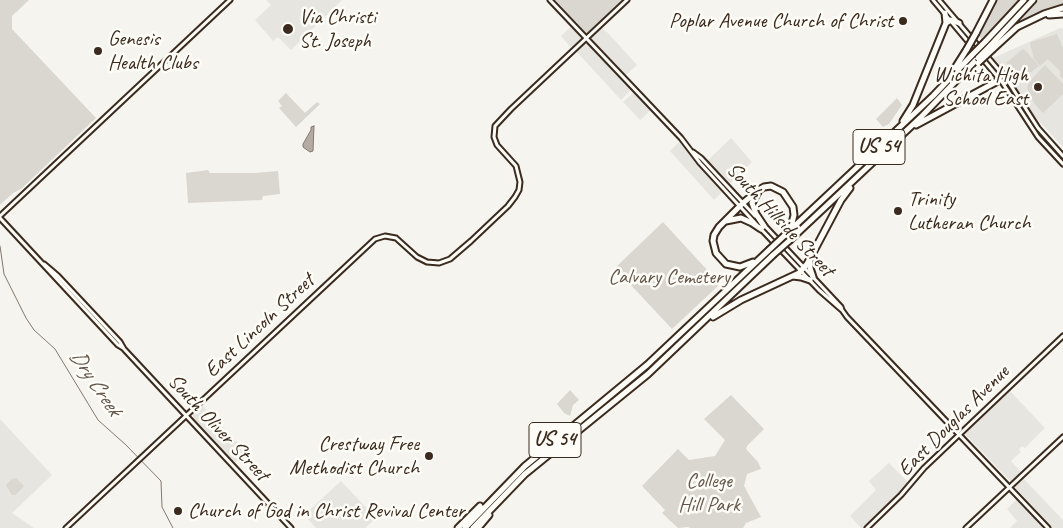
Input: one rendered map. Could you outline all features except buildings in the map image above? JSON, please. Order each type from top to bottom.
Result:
[{"type":"highway","points":[[982,21],[989,0]]},
{"type":"highway","points":[[932,96],[958,65],[993,0]]},
{"type":"highway","name":"US 54","points":[[465,528],[496,493],[540,453],[647,366],[932,96],[1024,0]]},
{"type":"highway","points":[[991,48],[1033,0]]},
{"type":"highway","points":[[991,48],[1017,27],[1063,8]]},
{"type":"highway","points":[[888,138],[914,105],[949,21],[945,13]]},
{"type":"highway","points":[[1036,18],[1063,14]]},
{"type":"highway","points":[[949,21],[959,23]]},
{"type":"highway","name":"US 54","points":[[473,528],[498,500],[532,469],[648,374],[695,331],[991,48]]},
{"type":"highway","points":[[899,137],[938,112],[1000,79]]},
{"type":"highway","points":[[695,331],[727,307],[793,276],[802,269],[810,260],[841,200],[865,170]]},
{"type":"highway","points":[[760,258],[748,265],[740,267],[730,266],[722,261],[713,245],[714,235],[722,224],[741,205],[764,187],[771,186],[777,188],[790,200],[794,215],[785,235]]},
{"type":"highway","points":[[759,190],[753,198],[753,208],[763,227]]},
{"type":"highway","points":[[722,224],[741,218],[763,227]]},
{"type":"highway","points":[[793,276],[811,279],[810,260]]},
{"type":"highway","points":[[458,528],[496,493]]},
{"type":"highway","points":[[478,528],[498,500]]},
{"type":"main road","points":[[0,217],[230,0]]},
{"type":"main road","name":"South Hillside Street","points":[[550,0],[693,152],[700,163],[811,279],[841,307],[1048,528]]},
{"type":"main road","points":[[586,39],[627,0]]},
{"type":"main road","points":[[933,0],[945,13]]},
{"type":"main road","points":[[939,0],[959,23],[1038,128],[1063,156]]},
{"type":"main road","points":[[949,21],[1000,79],[1038,137],[1063,164]]},
{"type":"main road","name":"East Lincoln Street","points":[[66,528],[367,246],[378,238],[391,237],[399,240],[427,262],[439,262],[450,259],[508,206],[515,197],[520,182],[516,166],[497,145],[493,133],[495,126],[500,119],[586,39]]},
{"type":"main road","name":"South Oliver Street","points":[[0,217],[120,342],[124,349],[291,528]]},
{"type":"main road","name":"East Douglas Avenue","points":[[866,528],[901,495],[924,468],[1063,336]]},
{"type":"main road","points":[[966,528],[1063,436]]},
{"type":"shaded area","name":"Via Christi St. Joseph","points":[[266,0],[342,0],[291,50],[278,37],[273,41],[255,20],[271,5]]},
{"type":"shaded area","points":[[571,27],[582,40],[572,49],[561,36]]},
{"type":"shaded area","points":[[601,28],[608,33],[637,65],[625,76],[592,40],[592,36]]},
{"type":"shaded area","name":"Wichita High School East","points":[[1060,28],[1063,29],[1063,147],[1028,109],[991,59]]},
{"type":"shaded area","points":[[586,43],[630,89],[621,100],[576,51]]},
{"type":"shaded area","points":[[633,93],[651,110],[640,120],[623,102]]},
{"type":"shaded area","points":[[314,126],[313,151],[310,152],[303,147],[303,144],[311,127]]},
{"type":"shaded area","points":[[731,138],[752,162],[729,185],[706,162]]},
{"type":"shaded area","points":[[679,142],[682,143],[721,188],[722,192],[714,200],[670,151]]},
{"type":"shaded area","points":[[1010,391],[1045,428],[1025,448],[1022,446],[1019,449],[1021,452],[1011,461],[1022,473],[1012,483],[965,434]]},
{"type":"shaded area","points":[[202,405],[246,452],[236,462],[193,419],[193,414]]},
{"type":"shaded area","points":[[0,419],[52,475],[12,513],[34,528],[0,528]]},
{"type":"shaded area","points":[[889,463],[907,483],[899,494],[861,528],[850,516],[876,490],[869,481]]},
{"type":"shaded area","points":[[1022,477],[1063,520],[1063,528],[1053,528],[1014,486]]},
{"type":"shaded area","points":[[341,481],[375,517],[374,520],[365,528],[316,528],[304,515]]},
{"type":"shaded area","points":[[1017,499],[1044,528],[1010,528],[1017,521],[1007,509]]},
{"type":"green space","points":[[0,0],[29,0],[12,16],[12,29],[96,118],[21,189],[13,193],[0,205]]},
{"type":"green space","points":[[555,0],[623,0],[587,34]]},
{"type":"green space","points":[[995,0],[1021,0],[983,40],[978,35]]},
{"type":"green space","points":[[1039,0],[1063,0],[1063,6],[1015,26]]},
{"type":"green space","points":[[1057,34],[1063,46],[1063,79],[1060,76],[1060,71],[1048,59],[1040,66],[1034,59],[1030,44],[1031,42]]},
{"type":"green space","points":[[1023,49],[1039,66],[1031,72],[1019,73],[1006,63]]},
{"type":"green space","points":[[1045,65],[1063,84],[1063,94],[1043,113],[1034,103],[1027,88],[1029,82]]},
{"type":"green space","points":[[286,93],[305,113],[317,102],[320,104],[296,127],[279,108],[282,106],[278,101]]},
{"type":"green space","points":[[897,98],[902,105],[889,124],[883,127],[876,119]]},
{"type":"green space","points":[[208,170],[210,173],[278,171],[280,194],[263,196],[262,200],[188,203],[186,173]]},
{"type":"green space","name":"Calvary Cemetery","points":[[663,222],[720,284],[672,329],[615,268]]},
{"type":"green space","points":[[570,390],[579,400],[573,405],[570,416],[564,413],[557,404]]},
{"type":"green space","name":"College Hill Park","points":[[731,395],[764,429],[746,449],[758,462],[761,469],[747,474],[744,486],[761,517],[746,523],[743,528],[678,528],[662,513],[665,510],[642,486],[678,449],[689,460],[715,456],[725,440],[704,419]]},
{"type":"green space","points":[[16,478],[24,486],[15,495],[12,495],[6,485]]},
{"type":"waterway","name":"Dry Creek","points":[[0,246],[4,274],[26,318],[34,330],[55,349],[98,420],[126,445],[161,481],[162,507],[173,528]]},
{"type":"place","name":"Poplar Avenue Church of Christ","points":[[903,21]]},
{"type":"place","name":"Via Christi St. Joseph","points":[[288,29]]},
{"type":"place","name":"Genesis Health Clubs","points":[[98,51]]},
{"type":"place","name":"Wichita High School East","points":[[1038,87]]},
{"type":"place","name":"Trinity Lutheran Church","points":[[898,211]]},
{"type":"place","name":"Crestway Free Methodist Church","points":[[429,456]]},
{"type":"place","name":"Church of God in Christ Revival Center","points":[[178,511]]}]
